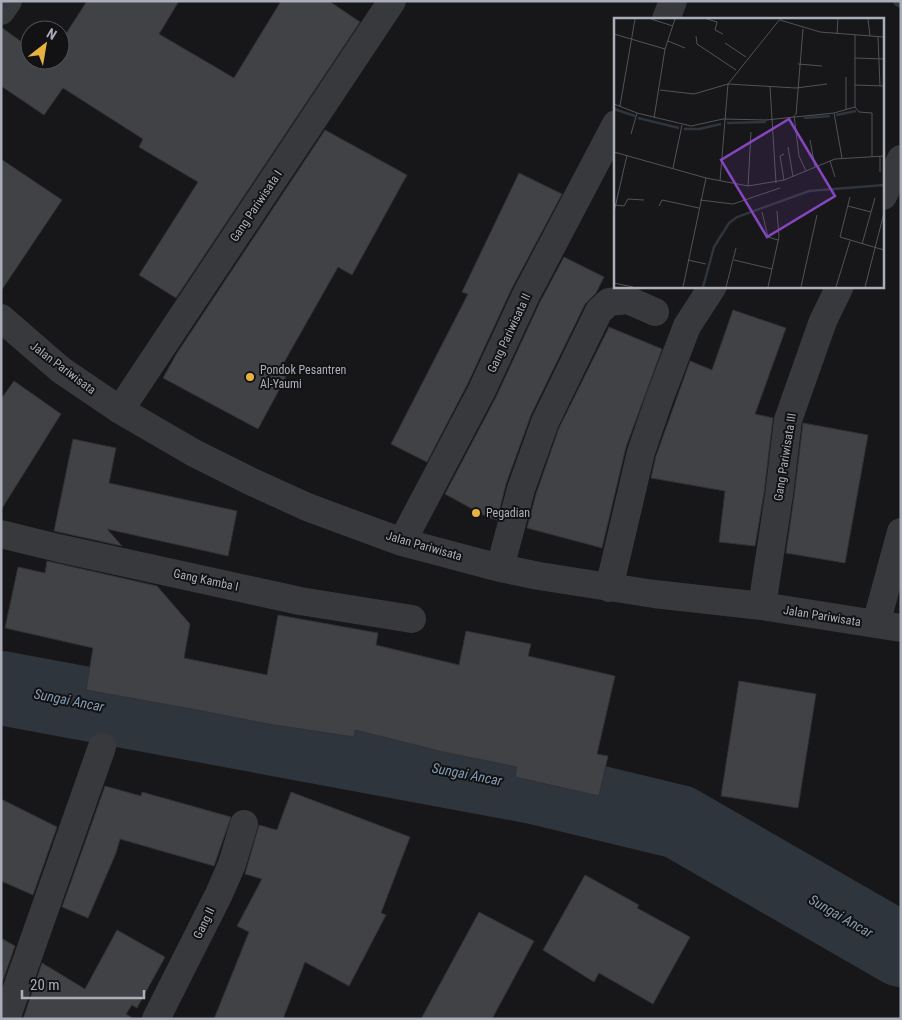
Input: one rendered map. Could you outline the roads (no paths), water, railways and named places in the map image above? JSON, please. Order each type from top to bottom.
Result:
[{"type":"street","points":[[1,11],[8,1]]},
{"type":"street","name":"Gang Pariwisata I","points":[[120,410],[392,1]]},
{"type":"street","points":[[666,18],[673,1]]},
{"type":"street","name":"Gang Pariwisata II","points":[[402,542],[482,390],[526,296],[614,128]]},
{"type":"street","points":[[884,194],[901,159]]},
{"type":"street","points":[[610,588],[648,433],[687,326],[712,288]]},
{"type":"street","name":"Gang Pariwisata III","points":[[762,606],[788,420],[823,321],[839,288]]},
{"type":"street","points":[[500,568],[521,489],[545,422],[599,311],[609,302],[628,300],[655,312]]},
{"type":"street","name":"Jalan Pariwisata","points":[[1,318],[61,370],[120,410],[194,453],[307,507],[402,542],[500,568],[539,576],[654,594],[762,606],[888,626]]},
{"type":"street","points":[[888,626],[901,532]]},
{"type":"street","name":"Gang Kamba I","points":[[1,534],[300,601],[412,619]]},
{"type":"street","points":[[6,1019],[102,747]]},
{"type":"street","name":"Gang II","points":[[156,1019],[219,894],[232,864],[244,824]]},
{"type":"waterway","name":"Sungai Ancar","points":[[1,688],[534,787],[679,822],[901,950]]},
{"type":"place","name":"Pondok Pesantren Al-Yaumi","points":[[250,377]]},
{"type":"place","name":"Pegadian","points":[[476,513]]}]
